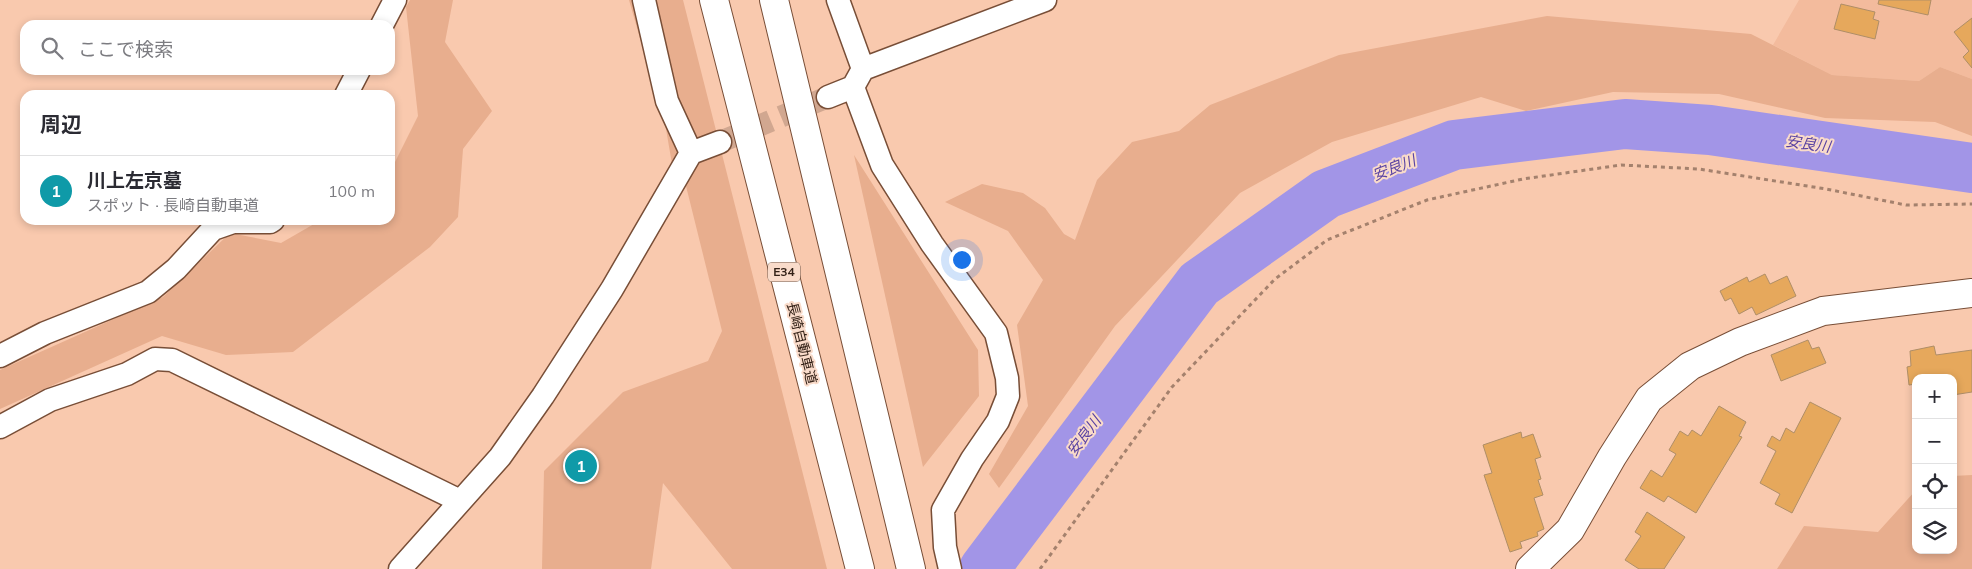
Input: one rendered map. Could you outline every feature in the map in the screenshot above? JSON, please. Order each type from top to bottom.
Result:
[{"type":"main road","name":"長崎自動車道","points":[[714,0],[857,556]]},
{"type":"main road","points":[[774,0],[911,569]]},
{"type":"main road","points":[[1530,569],[1570,530],[1612,457],[1649,399],[1690,366],[1740,342],[1823,311],[1972,292]]},
{"type":"street","points":[[385,20],[395,0]]},
{"type":"street","points":[[644,0],[666,101],[691,153]]},
{"type":"street","points":[[838,0],[882,165],[932,244],[996,332],[1007,378],[1008,396],[998,421],[972,459],[943,510],[945,547],[950,569]]},
{"type":"street","points":[[828,97],[858,78],[1046,0]]},
{"type":"street","points":[[349,90],[356,75]]},
{"type":"street","points":[[400,569],[500,457],[543,396],[612,289],[691,153],[720,142]]},
{"type":"street","points":[[0,356],[45,333],[148,292],[176,269],[213,228],[223,225]]},
{"type":"street","points":[[0,427],[50,400],[127,374],[155,359],[172,360],[460,502]]},
{"type":"path","points":[[1040,569],[1172,387],[1275,279],[1327,240],[1427,200],[1522,179],[1621,165],[1699,169],[1826,189],[1906,205],[1972,204]]},
{"type":"shaded area","points":[[410,0],[453,0],[445,42],[492,111],[463,149],[458,217],[430,247],[293,352],[226,355],[162,336],[0,409],[0,370],[163,297],[230,233],[281,243],[312,225],[395,225],[395,162],[418,116],[406,7]]},
{"type":"shaded area","points":[[629,0],[683,0],[827,569],[732,569],[663,483],[651,569],[542,569],[544,471],[623,392],[708,361],[722,331],[686,186],[672,164],[666,129]]},
{"type":"shaded area","points":[[1799,0],[1972,0],[1972,79],[1940,67],[1919,81],[1832,75],[1773,45]]},
{"type":"shaded area","points":[[1547,16],[1751,34],[1832,75],[1919,81],[1940,67],[1972,79],[1972,136],[1935,122],[1825,118],[1719,94],[1613,92],[1526,111],[1481,97],[1332,142],[1240,193],[1115,326],[999,488],[989,474],[1028,406],[1017,325],[1043,280],[1008,231],[945,202],[982,184],[1023,193],[1045,208],[1064,234],[1075,240],[1097,180],[1132,142],[1179,131],[1210,105],[1339,55]]},
{"type":"shaded area","points":[[854,155],[978,350],[979,396],[923,467]]},
{"type":"shaded area","points":[[1972,475],[1972,569],[1777,569],[1804,526],[1878,532],[1912,494],[1912,554],[1957,554],[1957,476]]},
{"type":"building","points":[[1879,0],[1931,0],[1928,15],[1878,4]]},
{"type":"building","points":[[1841,4],[1875,12],[1873,19],[1879,21],[1875,39],[1834,29]]},
{"type":"building","points":[[1972,18],[1972,68],[1963,57],[1969,51],[1954,32]]},
{"type":"building","points":[[1765,274],[1770,284],[1787,276],[1796,296],[1756,315],[1752,307],[1739,314],[1731,298],[1725,301],[1720,291],[1747,277],[1749,282]]},
{"type":"building","points":[[1808,340],[1812,349],[1819,347],[1826,363],[1781,381],[1771,355]]},
{"type":"building","points":[[1934,346],[1936,355],[1972,350],[1972,392],[1957,394],[1957,374],[1912,374],[1912,385],[1909,385],[1907,367],[1911,366],[1910,351]]},
{"type":"building","points":[[1810,402],[1841,418],[1792,513],[1775,504],[1780,494],[1760,483],[1776,451],[1767,446],[1772,436],[1780,441],[1786,428],[1794,433]]},
{"type":"building","points":[[1719,406],[1746,422],[1739,436],[1742,437],[1696,513],[1668,496],[1664,502],[1640,488],[1651,470],[1662,477],[1676,454],[1669,450],[1680,431],[1688,436],[1692,430],[1701,436]]},
{"type":"building","points":[[1521,432],[1522,438],[1533,434],[1541,457],[1535,459],[1541,479],[1538,480],[1543,495],[1534,498],[1544,529],[1537,532],[1538,536],[1520,542],[1522,548],[1510,552],[1484,475],[1492,473],[1483,445]]},
{"type":"building","points":[[1647,512],[1685,537],[1664,569],[1639,569],[1625,560],[1641,536],[1635,532]]},
{"type":"waterway","name":"安良川","points":[[984,569],[1199,284],[1326,194],[1454,145],[1625,124],[1710,130],[1972,168]]},
{"type":"tunnel","points":[[720,142],[828,97]]},
{"type":"place","name":"川上左京墓","points":[[581,466]]}]
